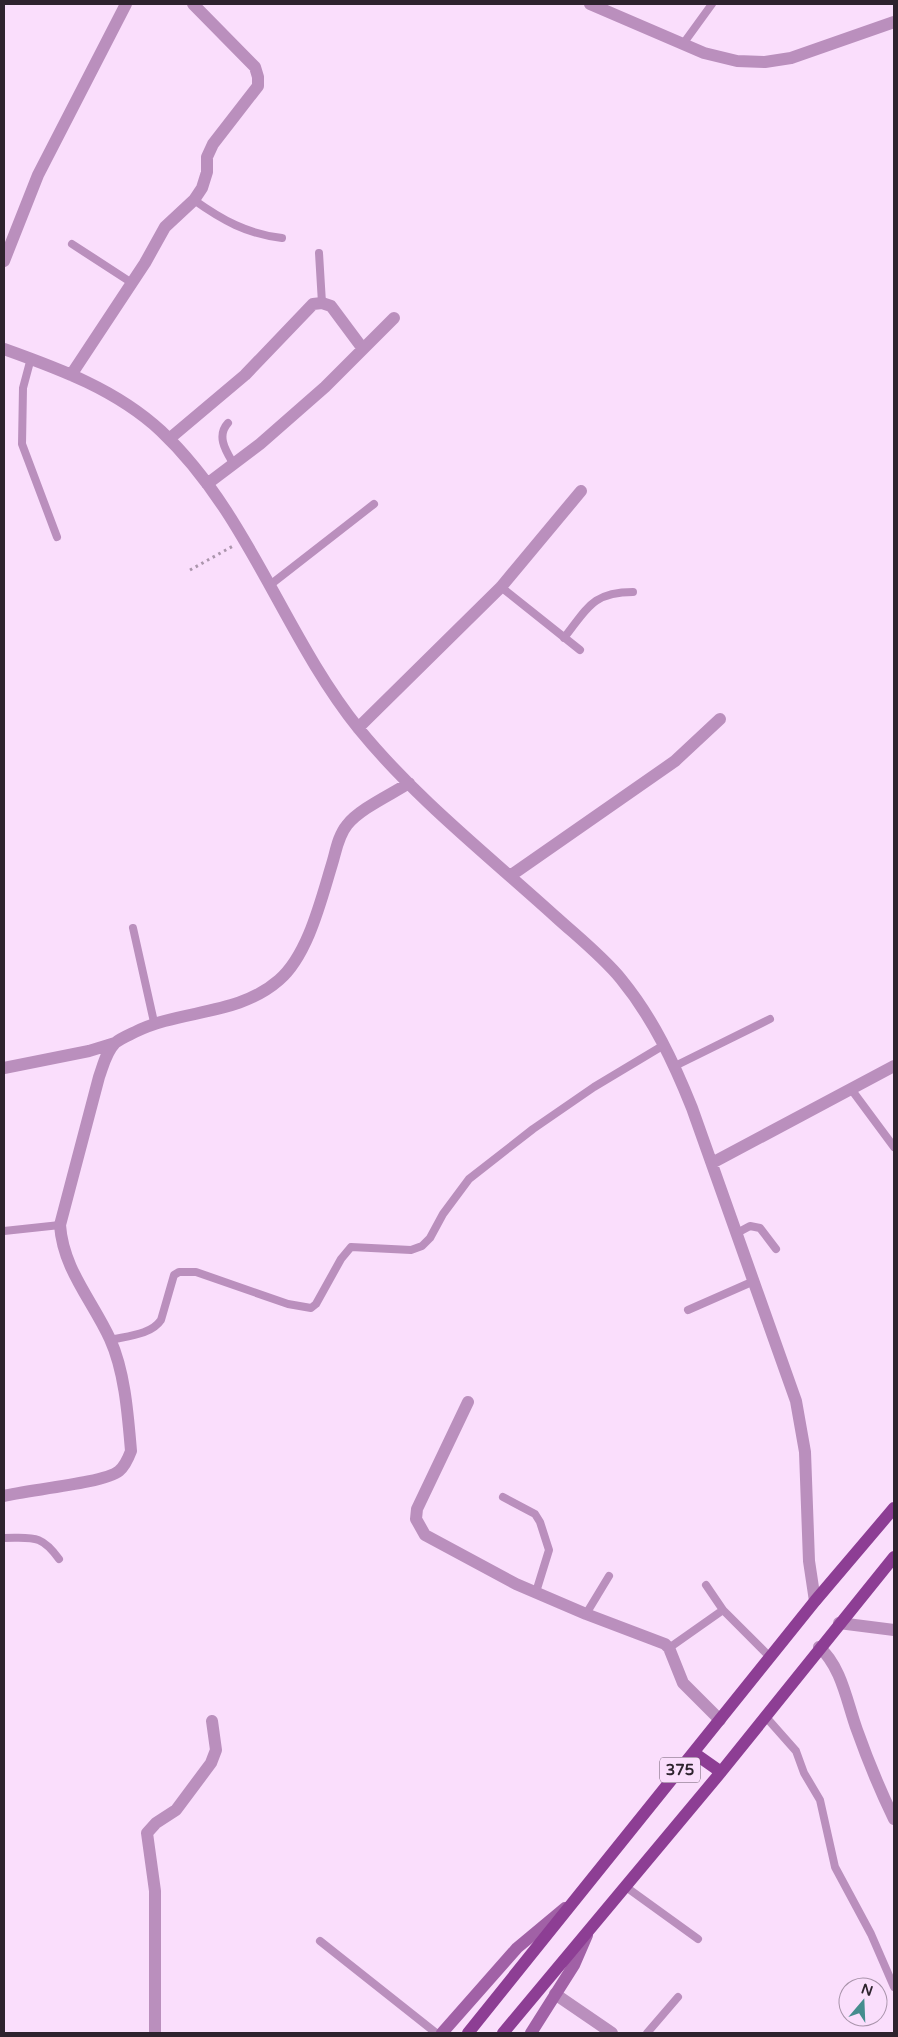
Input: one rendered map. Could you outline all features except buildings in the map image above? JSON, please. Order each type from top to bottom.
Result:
[{"type":"main road","name":"375","points":[[468,2033],[815,1601],[894,1508]]},
{"type":"main road","name":"375","points":[[502,2033],[626,1887],[894,1557]]},
{"type":"main road","points":[[694,1753],[720,1772]]},
{"type":"main road","name":"375","points":[[442,2033],[517,1948],[578,1896]]},
{"type":"main road","name":"375","points":[[531,2033],[574,1965],[590,1930]]},
{"type":"street","points":[[4,261],[38,175],[126,4]]},
{"type":"street","points":[[71,375],[132,283],[165,227],[194,200],[202,188],[207,172],[207,157],[213,144],[258,86],[256,68],[193,4]]},
{"type":"street","points":[[590,4],[704,53],[738,62],[765,62],[791,58],[894,22]]},
{"type":"street","points":[[169,439],[244,375],[304,311],[313,304],[322,303],[331,306],[363,349]]},
{"type":"street","points":[[208,484],[280,427],[325,387],[394,318]]},
{"type":"street","points":[[4,349],[31,358],[104,390],[133,408],[169,439],[196,467],[208,484],[244,540],[309,655],[358,728],[409,783],[621,978],[664,1045],[675,1066],[712,1163],[796,1401],[805,1452],[809,1561],[815,1601]]},
{"type":"street","points":[[358,728],[501,586],[581,491]]},
{"type":"street","points":[[510,876],[675,761],[720,719]]},
{"type":"street","points":[[4,1068],[115,1044],[154,1022],[227,1008],[257,996],[279,980],[290,969],[302,948],[318,909],[340,838],[347,824],[409,783]]},
{"type":"street","points":[[4,1496],[98,1479],[117,1473],[126,1464],[131,1451],[117,1358],[110,1340],[72,1272],[61,1240],[60,1225],[99,1077],[106,1057],[115,1044]]},
{"type":"street","points":[[712,1163],[894,1066]]},
{"type":"street","points":[[468,1402],[417,1509],[416,1519],[425,1535],[536,1592],[586,1614],[653,1638],[670,1648],[683,1683],[720,1720]]},
{"type":"street","points":[[839,1623],[894,1630]]},
{"type":"street","points":[[820,1647],[828,1655],[837,1673],[877,1785],[894,1819]]},
{"type":"street","points":[[155,2033],[155,1891],[147,1833],[156,1823],[176,1810],[211,1762],[216,1750],[212,1721]]},
{"type":"street","points":[[555,1994],[612,2033]]},
{"type":"lane","points":[[683,44],[712,4]]},
{"type":"lane","points":[[194,200],[240,229],[262,236],[282,238]]},
{"type":"lane","points":[[72,244],[132,283]]},
{"type":"lane","points":[[319,253],[322,303]]},
{"type":"lane","points":[[31,358],[23,388],[22,444],[57,537]]},
{"type":"lane","points":[[228,423],[224,428],[223,441],[233,463]]},
{"type":"lane","points":[[270,585],[374,504]]},
{"type":"lane","points":[[501,586],[580,650]]},
{"type":"lane","points":[[564,638],[593,602],[608,594],[633,592]]},
{"type":"lane","points":[[133,928],[154,1022]]},
{"type":"lane","points":[[675,1066],[770,1019]]},
{"type":"lane","points":[[110,1340],[150,1330],[156,1326],[161,1320],[174,1275],[178,1272],[196,1272],[288,1304],[311,1308],[316,1304],[340,1259],[351,1247],[411,1250],[422,1246],[430,1238],[443,1214],[469,1179],[533,1129],[594,1087],[664,1045]]},
{"type":"lane","points":[[851,1089],[894,1147]]},
{"type":"lane","points":[[4,1231],[60,1225]]},
{"type":"lane","points":[[737,1233],[750,1226],[760,1228],[776,1250]]},
{"type":"lane","points":[[688,1310],[754,1281]]},
{"type":"lane","points":[[503,1497],[535,1514],[540,1522],[549,1550],[536,1592]]},
{"type":"lane","points":[[4,1538],[41,1540],[48,1544],[59,1560]]},
{"type":"lane","points":[[586,1614],[609,1576]]},
{"type":"lane","points":[[706,1585],[723,1610],[770,1658]]},
{"type":"lane","points":[[670,1648],[723,1610]]},
{"type":"lane","points":[[765,1716],[796,1751],[804,1773],[820,1800],[835,1867],[871,1934],[894,1987]]},
{"type":"lane","points":[[626,1887],[698,1939]]},
{"type":"lane","points":[[320,1941],[436,2033]]},
{"type":"lane","points":[[647,2033],[678,1997]]},
{"type":"path","points":[[190,570],[244,540]]}]
